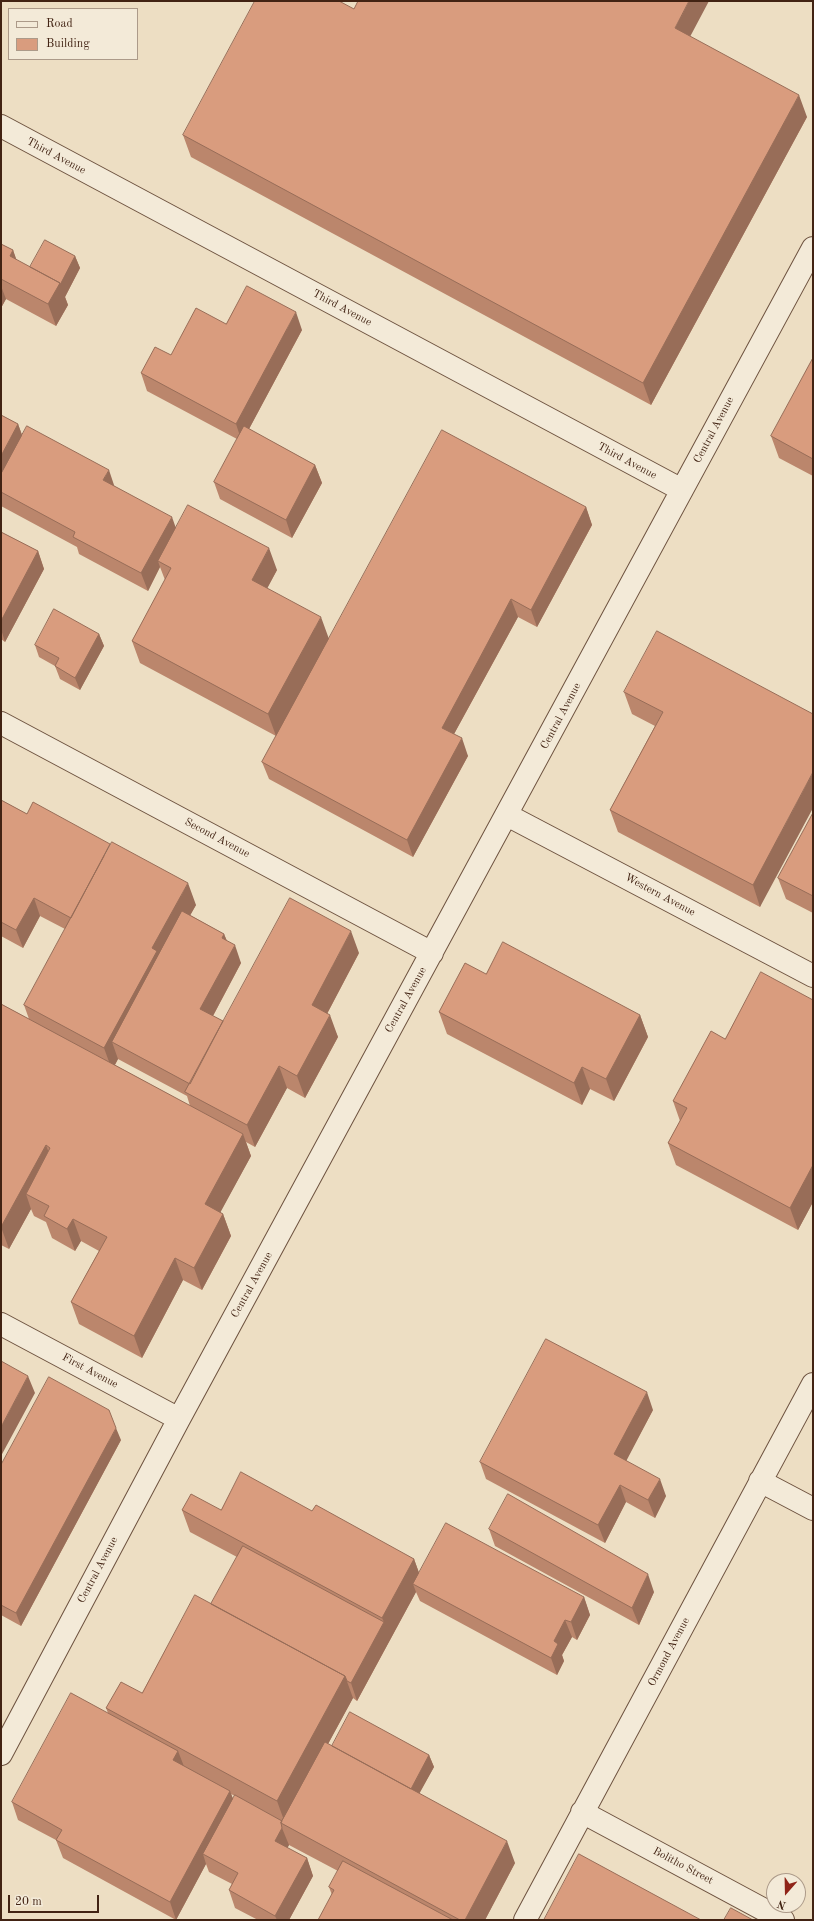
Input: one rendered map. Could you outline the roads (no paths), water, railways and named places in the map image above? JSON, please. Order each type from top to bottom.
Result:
[{"type":"street","name":"Third Avenue","points":[[1,126],[682,490]]},
{"type":"street","name":"Central Avenue","points":[[1,1754],[179,1419],[813,248]]},
{"type":"street","name":"Second Avenue","points":[[1,723],[432,953]]},
{"type":"street","name":"Western Avenue","points":[[507,815],[813,976]]},
{"type":"street","name":"First Avenue","points":[[1,1324],[179,1419]]},
{"type":"street","name":"Ormond Avenue","points":[[525,1920],[813,1384]]},
{"type":"street","points":[[760,1481],[813,1509]]},
{"type":"street","name":"Bolitho Street","points":[[582,1812],[783,1920]]}]
